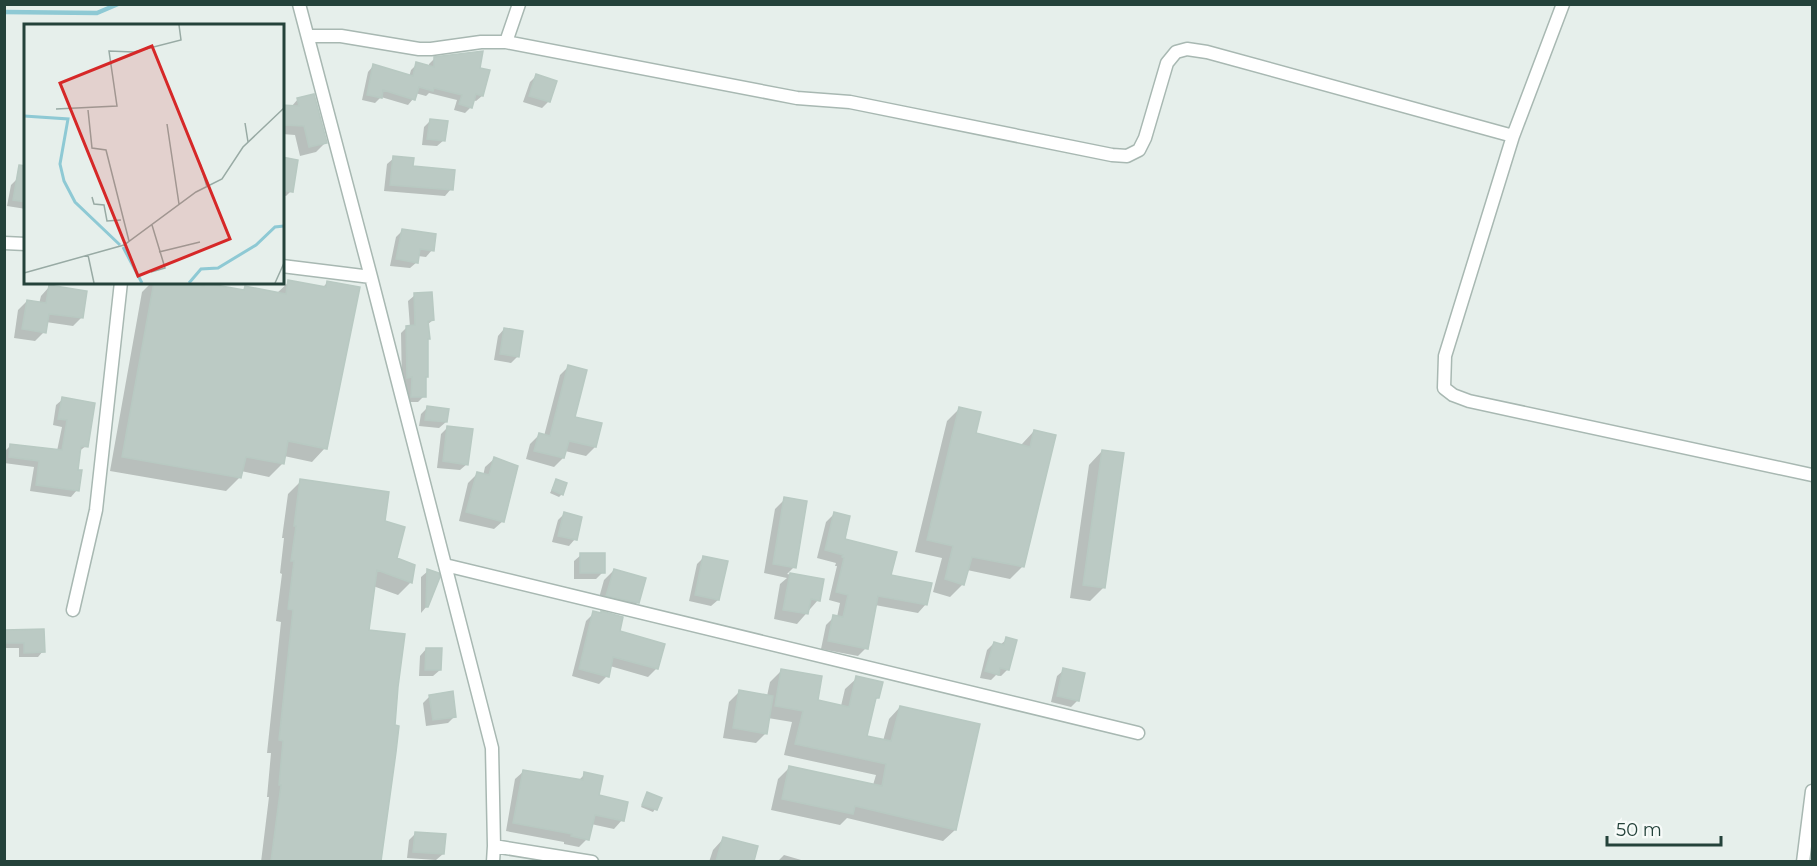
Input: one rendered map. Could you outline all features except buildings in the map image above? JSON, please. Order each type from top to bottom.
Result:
[{"type":"street","points":[[299,4],[492,747],[493,861]]},
{"type":"street","points":[[506,42],[519,4]]},
{"type":"street","points":[[1563,4],[1513,136],[1445,356],[1444,388],[1453,395],[1469,401],[1812,475]]},
{"type":"street","points":[[308,36],[341,36],[419,49],[481,42],[506,42],[797,98],[850,102],[1112,155],[1127,156],[1139,150],[1145,138],[1167,63],[1176,52],[1187,49],[1513,136]]},
{"type":"street","points":[[4,243],[24,244]]},
{"type":"street","points":[[284,266],[371,277]]},
{"type":"street","points":[[73,610],[96,510],[121,284]]},
{"type":"street","points":[[445,565],[1138,733]]},
{"type":"street","points":[[1803,861],[1812,791]]},
{"type":"street","points":[[494,846],[592,861]]},
{"type":"waterway","points":[[4,12],[97,13],[118,4]]}]
